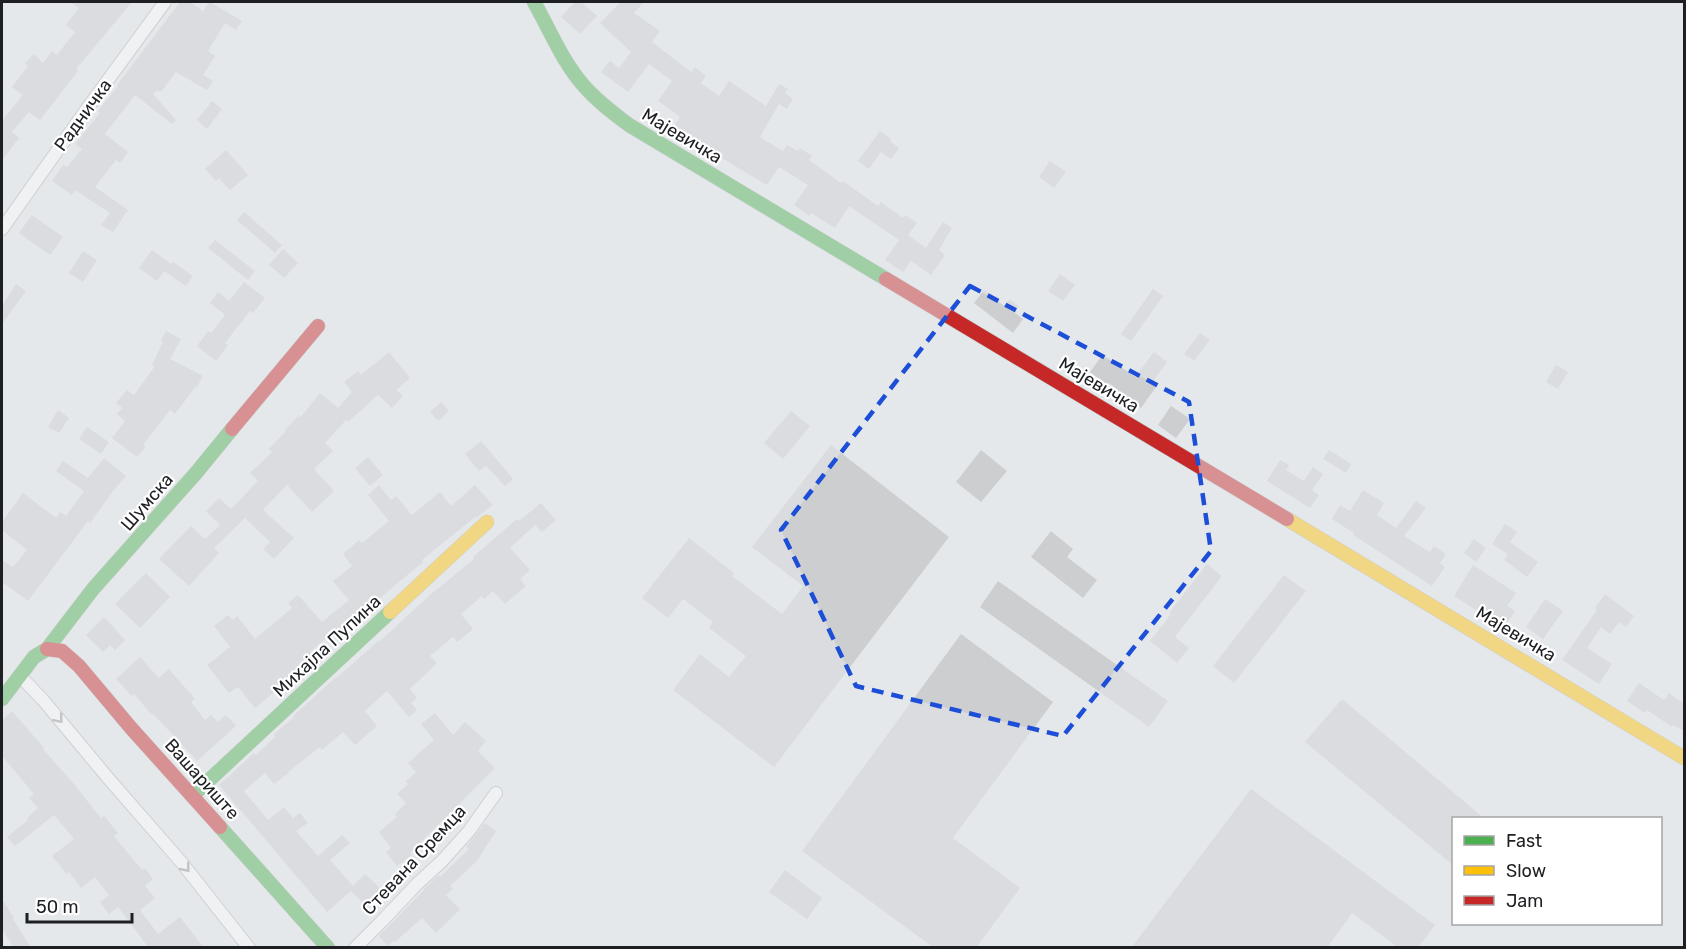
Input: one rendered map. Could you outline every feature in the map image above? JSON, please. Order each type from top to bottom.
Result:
[{"type":"street","name":"Радничка","points":[[2,229],[165,2]]},
{"type":"street","name":"Мајевичка","points":[[534,2],[582,84],[629,125],[1684,758]]},
{"type":"street","name":"Шумска","points":[[2,699],[34,657],[47,649],[93,589],[196,473],[318,327]]},
{"type":"street","name":"Михајла Пупина","points":[[192,796],[487,522]]},
{"type":"street","name":"Вашариште","points":[[47,649],[62,651],[79,666],[326,946]]},
{"type":"street","points":[[20,676],[182,863],[249,948]]},
{"type":"street","name":"Стевана Сремца","points":[[354,948],[442,861],[469,831],[496,793]]},
{"type":"highlighted area","points":[[970,286],[1189,402],[1211,551],[1063,736],[856,686],[781,530]]},
{"type":"building","points":[[70,2],[132,2],[76,69],[78,71],[40,120],[29,112],[12,132],[19,138],[2,160],[2,121],[23,95],[12,87],[28,66],[25,63],[34,54],[43,63],[52,51],[57,55],[75,32],[66,25],[79,8]]},
{"type":"building","points":[[180,2],[190,2],[203,11],[210,2],[242,21],[236,30],[225,23],[208,51],[215,56],[203,75],[213,81],[207,90],[176,72],[161,92],[157,90],[153,94],[176,120],[172,124],[135,95],[105,134],[128,152],[120,163],[116,160],[95,187],[128,210],[113,232],[101,225],[110,213],[75,190],[72,195],[52,181],[63,165],[67,167],[82,149],[75,144]]},
{"type":"building","points":[[575,2],[581,2],[597,16],[580,34],[561,17]]},
{"type":"building","points":[[621,2],[644,2],[634,13],[660,31],[652,42],[691,72],[695,67],[706,76],[701,83],[719,96],[729,81],[766,106],[779,84],[788,89],[785,93],[793,99],[787,109],[779,104],[760,137],[783,151],[787,145],[798,151],[800,148],[812,156],[809,160],[841,183],[843,181],[878,206],[881,202],[903,218],[905,215],[917,223],[908,235],[926,248],[943,222],[952,228],[939,250],[945,255],[931,275],[911,261],[903,272],[885,260],[899,240],[849,206],[835,228],[811,213],[809,216],[794,205],[808,185],[779,167],[767,185],[713,153],[714,150],[674,126],[680,117],[658,101],[672,81],[649,64],[628,92],[601,72],[610,61],[619,68],[631,52],[600,23]]},
{"type":"building","points":[[212,101],[222,109],[207,129],[197,120]]},
{"type":"building","points":[[880,131],[899,148],[891,159],[881,152],[869,169],[858,161]]},
{"type":"building","points":[[226,150],[248,175],[230,190],[219,178],[216,181],[205,169]]},
{"type":"building","points":[[1050,161],[1066,172],[1054,188],[1039,177]]},
{"type":"building","points":[[244,212],[282,245],[275,253],[237,220]]},
{"type":"building","points":[[32,215],[63,237],[50,255],[19,233]]},
{"type":"building","points":[[215,240],[255,271],[248,280],[208,248]]},
{"type":"building","points":[[283,249],[298,263],[284,278],[269,265]]},
{"type":"building","points":[[152,250],[193,276],[186,286],[164,271],[157,281],[139,268]]},
{"type":"building","points":[[83,251],[97,260],[83,282],[69,273]]},
{"type":"building","points":[[1060,274],[1075,285],[1063,301],[1048,291]]},
{"type":"building","points":[[244,282],[265,298],[253,313],[250,311],[225,343],[228,345],[216,361],[197,346],[208,331],[211,333],[225,315],[210,303],[218,292],[229,301]]},
{"type":"building","points":[[16,284],[26,291],[2,324],[2,306]]},
{"type":"building","points":[[1153,289],[1163,296],[1131,341],[1121,334]]},
{"type":"building","points":[[984,290],[1004,306],[1009,299],[1019,306],[1014,312],[1023,319],[1013,333],[974,303]]},
{"type":"building","points":[[166,331],[181,339],[170,359],[203,376],[175,414],[170,410],[143,445],[146,447],[137,457],[112,438],[125,421],[117,414],[122,408],[116,403],[127,390],[134,395],[155,366],[152,365]]},
{"type":"building","points":[[1200,333],[1210,340],[1194,361],[1184,354]]},
{"type":"building","points":[[389,352],[410,378],[396,390],[403,396],[392,408],[378,395],[348,422],[346,420],[325,443],[333,451],[314,469],[334,491],[312,512],[287,485],[263,510],[294,538],[274,559],[263,549],[270,542],[245,518],[214,548],[219,553],[189,586],[159,559],[191,526],[205,539],[220,525],[206,511],[219,498],[231,509],[258,481],[250,473],[272,452],[269,449],[299,415],[301,417],[320,393],[338,408],[352,392],[344,382],[358,371],[361,375]]},
{"type":"building","points":[[1154,352],[1167,362],[1151,384],[1156,387],[1141,408],[1109,383],[1107,385],[1090,372],[1103,354],[1135,377]]},
{"type":"building","points":[[1556,365],[1568,372],[1558,389],[1546,382]]},
{"type":"building","points":[[441,402],[449,411],[438,421],[430,412]]},
{"type":"building","points":[[1171,406],[1190,419],[1176,438],[1158,425]]},
{"type":"building","points":[[58,410],[69,418],[59,433],[48,427]]},
{"type":"building","points":[[791,411],[810,426],[783,459],[764,443]]},
{"type":"building","points":[[87,427],[109,442],[101,454],[79,439]]},
{"type":"building","points":[[481,441],[513,479],[505,486],[486,466],[479,471],[465,454]]},
{"type":"building","points":[[831,445],[949,537],[774,767],[673,690],[700,654],[729,677],[746,656],[709,628],[713,622],[683,599],[668,618],[642,598],[689,538],[734,573],[732,576],[782,614],[803,586],[752,547]]},
{"type":"building","points":[[981,450],[1007,471],[981,502],[956,482]]},
{"type":"building","points":[[1329,450],[1351,464],[1346,473],[1323,459]]},
{"type":"building","points":[[368,457],[383,475],[370,486],[355,468]]},
{"type":"building","points":[[104,458],[126,476],[90,523],[88,521],[28,601],[2,582],[2,560],[13,567],[27,550],[2,530],[2,522],[23,493],[56,518],[60,512],[66,516],[84,491],[56,471],[63,461],[88,478]]},
{"type":"building","points":[[1280,460],[1289,465],[1286,470],[1304,481],[1313,467],[1323,474],[1312,490],[1319,495],[1310,508],[1267,481]]},
{"type":"building","points":[[379,485],[391,500],[396,496],[412,515],[440,492],[451,506],[475,485],[493,505],[422,560],[423,562],[355,619],[357,622],[344,632],[339,627],[310,652],[314,657],[255,708],[238,687],[229,693],[207,665],[230,647],[214,626],[228,615],[233,620],[237,616],[255,639],[292,608],[288,603],[298,595],[322,622],[349,600],[333,581],[352,566],[343,554],[359,540],[362,543],[389,521],[368,495]]},
{"type":"building","points":[[1363,490],[1384,503],[1377,515],[1396,528],[1416,501],[1426,508],[1404,536],[1430,552],[1434,546],[1446,554],[1440,563],[1445,567],[1432,586],[1332,519],[1340,505],[1350,511]]},
{"type":"building","points":[[541,503],[556,520],[542,532],[535,525],[510,548],[530,570],[520,579],[526,586],[505,604],[493,591],[484,599],[482,596],[461,614],[473,629],[457,642],[453,637],[430,656],[437,663],[410,689],[417,698],[411,703],[417,710],[409,717],[387,691],[365,711],[377,726],[355,745],[343,732],[322,750],[320,747],[274,784],[265,773],[244,791],[268,820],[284,807],[293,818],[300,813],[308,823],[296,831],[318,856],[342,835],[350,843],[330,860],[353,886],[365,874],[383,891],[367,907],[351,891],[327,912],[219,785],[254,753],[256,755],[293,716],[474,559],[473,557],[517,519],[519,521]]},
{"type":"building","points":[[1505,524],[1517,532],[1510,542],[1538,562],[1527,577],[1504,560],[1508,554],[1492,544]]},
{"type":"building","points":[[1051,531],[1073,549],[1067,557],[1097,580],[1083,598],[1031,557]]},
{"type":"building","points":[[1474,539],[1486,548],[1476,562],[1464,553]]},
{"type":"building","points":[[1207,564],[1222,576],[1175,637],[1189,648],[1177,663],[1150,641]]},
{"type":"building","points":[[1473,565],[1516,593],[1507,606],[1515,611],[1504,628],[1454,596]]},
{"type":"building","points":[[146,573],[170,597],[140,628],[115,604]]},
{"type":"building","points":[[1284,575],[1306,591],[1234,683],[1213,666]]},
{"type":"building","points":[[998,581],[1168,701],[1149,727],[980,607]]},
{"type":"building","points":[[1605,594],[1634,616],[1626,627],[1619,622],[1610,634],[1601,627],[1587,648],[1612,664],[1599,684],[1562,660],[1597,610],[1595,608]]},
{"type":"building","points":[[1545,599],[1563,611],[1543,639],[1526,627]]},
{"type":"building","points":[[104,617],[125,640],[115,650],[110,645],[103,652],[86,635]]},
{"type":"building","points":[[961,634],[1053,702],[953,838],[1020,888],[976,948],[934,948],[802,851]]},
{"type":"building","points":[[140,657],[159,678],[169,669],[195,699],[191,702],[205,720],[211,715],[218,722],[226,715],[236,726],[197,761],[134,694],[132,696],[116,679]]},
{"type":"building","points":[[1639,683],[1664,700],[1669,693],[1684,704],[1684,731],[1673,725],[1672,727],[1647,710],[1645,713],[1627,701]]},
{"type":"building","points":[[1342,699],[1483,817],[1452,817],[1452,864],[1305,742]]},
{"type":"building","points":[[12,711],[101,818],[104,816],[118,833],[114,836],[142,870],[145,868],[153,879],[145,886],[155,898],[140,910],[158,934],[180,917],[204,948],[149,948],[118,907],[109,914],[100,902],[109,895],[95,877],[81,888],[69,872],[67,874],[52,856],[74,839],[54,815],[15,846],[7,837],[28,820],[27,818],[38,808],[29,798],[34,794],[2,756],[2,720]]},
{"type":"building","points":[[435,713],[453,735],[465,722],[486,741],[478,751],[495,768],[410,853],[412,855],[397,866],[386,852],[391,848],[379,832],[397,817],[395,814],[406,803],[397,794],[416,772],[408,763],[434,740],[421,724]]},
{"type":"building","points":[[1251,789],[1435,925],[1418,948],[1399,948],[1352,913],[1327,948],[1131,948]]},
{"type":"building","points":[[485,823],[496,831],[477,861],[450,886],[453,889],[446,895],[460,909],[436,933],[422,918],[388,946],[379,936],[424,889],[469,849],[466,847]]},
{"type":"building","points":[[785,870],[822,898],[807,919],[769,892]]},
{"type":"building","points":[[2,899],[31,948],[14,948],[2,929]]},
{"type":"traffic: fast","points":[[534,2],[576,76],[611,111],[629,125],[886,279]]},
{"type":"traffic: fast","points":[[2,699],[34,657],[47,649],[93,589],[232,429]]},
{"type":"traffic: fast","points":[[192,796],[390,612]]},
{"type":"traffic: fast","points":[[220,827],[328,948]]},
{"type":"traffic: slow","points":[[1287,519],[1684,758]]},
{"type":"traffic: slow","points":[[390,612],[487,522]]},
{"type":"traffic: jam","points":[[886,279],[1287,519]]},
{"type":"traffic: jam","points":[[232,429],[318,326]]},
{"type":"traffic: jam","points":[[47,649],[62,651],[79,666],[220,827]]}]
